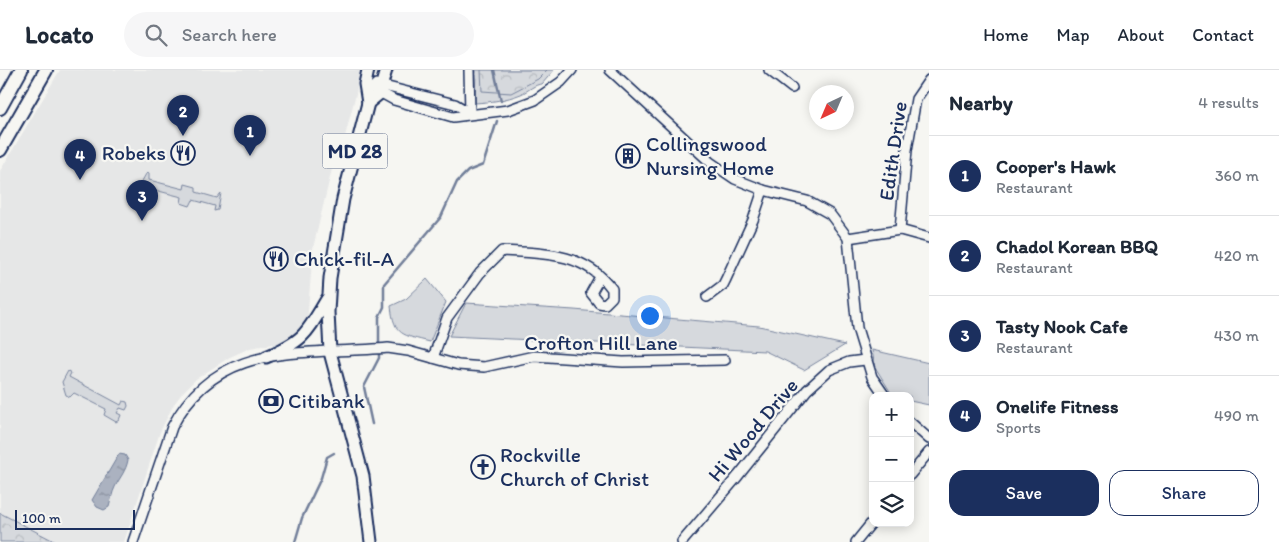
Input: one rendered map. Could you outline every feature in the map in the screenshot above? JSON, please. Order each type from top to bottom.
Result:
[{"type":"highway","points":[[0,108],[21,70]]},
{"type":"highway","points":[[18,118],[42,70]]},
{"type":"highway","points":[[0,150],[46,70]]},
{"type":"main road","name":"MD 28","points":[[368,70],[364,84],[368,104],[343,199],[328,297],[330,352],[339,391],[364,476],[372,542]]},
{"type":"main road","points":[[381,89],[386,70]]},
{"type":"main road","name":"MD 28","points":[[368,104],[381,89]]},
{"type":"main road","points":[[266,357],[296,342],[306,334],[328,297]]},
{"type":"street","points":[[469,70],[470,114]]},
{"type":"street","points":[[381,89],[453,118],[500,111],[535,100],[561,82],[572,70]]},
{"type":"street","points":[[610,70],[710,162],[735,179],[763,190],[807,201],[830,214],[848,238],[858,328],[865,360],[872,377],[882,392]]},
{"type":"street","points":[[769,70],[792,88]]},
{"type":"street","name":"Edith Drive","points":[[900,230],[907,150],[916,99],[929,80]]},
{"type":"street","points":[[364,84],[458,105],[470,114]]},
{"type":"street","points":[[707,298],[726,279],[753,220],[763,190]]},
{"type":"street","points":[[848,238],[900,230],[929,238]]},
{"type":"street","points":[[432,358],[447,318],[480,273],[502,251],[555,253],[584,266],[600,277]]},
{"type":"street","name":"Crofton Hill Lane","points":[[133,542],[172,427],[180,410],[192,395],[222,371],[251,359],[388,348],[408,351],[458,365],[484,367],[534,356],[623,362],[725,360]]},
{"type":"street","name":"Hi Wood Drive","points":[[682,542],[807,390],[829,370],[849,362],[865,360]]},
{"type":"street","points":[[914,426],[929,439]]},
{"type":"street","points":[[914,470],[929,452]]},
{"type":"street","points":[[856,542],[869,526]]},
{"type":"shaded area","points":[[60,70],[362,70],[341,152],[332,169],[313,248],[307,323],[303,329],[285,342],[250,348],[230,357],[196,379],[183,392],[174,404],[160,432],[124,542],[56,542],[0,513],[0,171]]},
{"type":"green space","points":[[476,70],[554,70],[542,84],[534,86],[521,94],[510,98],[475,103]]},
{"type":"green space","points":[[481,70],[547,70],[538,79],[511,93],[482,91]]},
{"type":"green space","points":[[149,173],[149,180],[184,189],[185,184],[196,187],[196,192],[217,198],[221,193],[218,210],[214,211],[215,206],[193,200],[190,206],[181,203],[182,197],[143,187],[140,192],[138,188],[146,174]]},
{"type":"green space","points":[[427,279],[446,302],[430,342],[402,333],[392,316],[391,306],[406,299]]},
{"type":"green space","points":[[466,303],[759,326],[845,345],[804,370],[765,351],[449,336]]},
{"type":"green space","points":[[872,350],[929,363],[929,405],[914,402],[914,392],[891,392],[875,367]]},
{"type":"green space","points":[[68,371],[71,373],[69,377],[121,405],[123,401],[127,402],[126,410],[120,408],[117,413],[121,415],[119,420],[116,422],[104,415],[106,409],[74,393],[70,397],[66,395],[62,382]]},
{"type":"green space","points":[[0,513],[56,542],[0,542]]},
{"type":"water","points":[[119,454],[125,455],[128,460],[127,464],[114,489],[109,507],[104,510],[97,507],[92,500]]},
{"type":"waterway","points":[[494,70],[501,101]]},
{"type":"waterway","points":[[372,424],[364,387],[379,358],[379,317],[384,307],[384,284],[441,217],[457,182],[468,171],[483,165],[497,121]]},
{"type":"waterway","points":[[295,542],[302,518],[321,478],[327,457],[334,453]]},
{"type":"place","name":"Chadol Korean BBQ","points":[[183,136]]},
{"type":"place","name":"Robeks","points":[[183,153]]},
{"type":"place","name":"Cooper's Hawk","points":[[250,156]]},
{"type":"place","name":"Collingswood Nursing Home","points":[[628,156]]},
{"type":"place","name":"Onelife Fitness","points":[[80,180]]},
{"type":"place","name":"Tasty Nook Cafe","points":[[142,221]]},
{"type":"place","name":"Chick-fil-A","points":[[276,259]]},
{"type":"place","name":"Citibank","points":[[271,401]]},
{"type":"place","name":"Rockville Church of Christ","points":[[483,467]]}]
